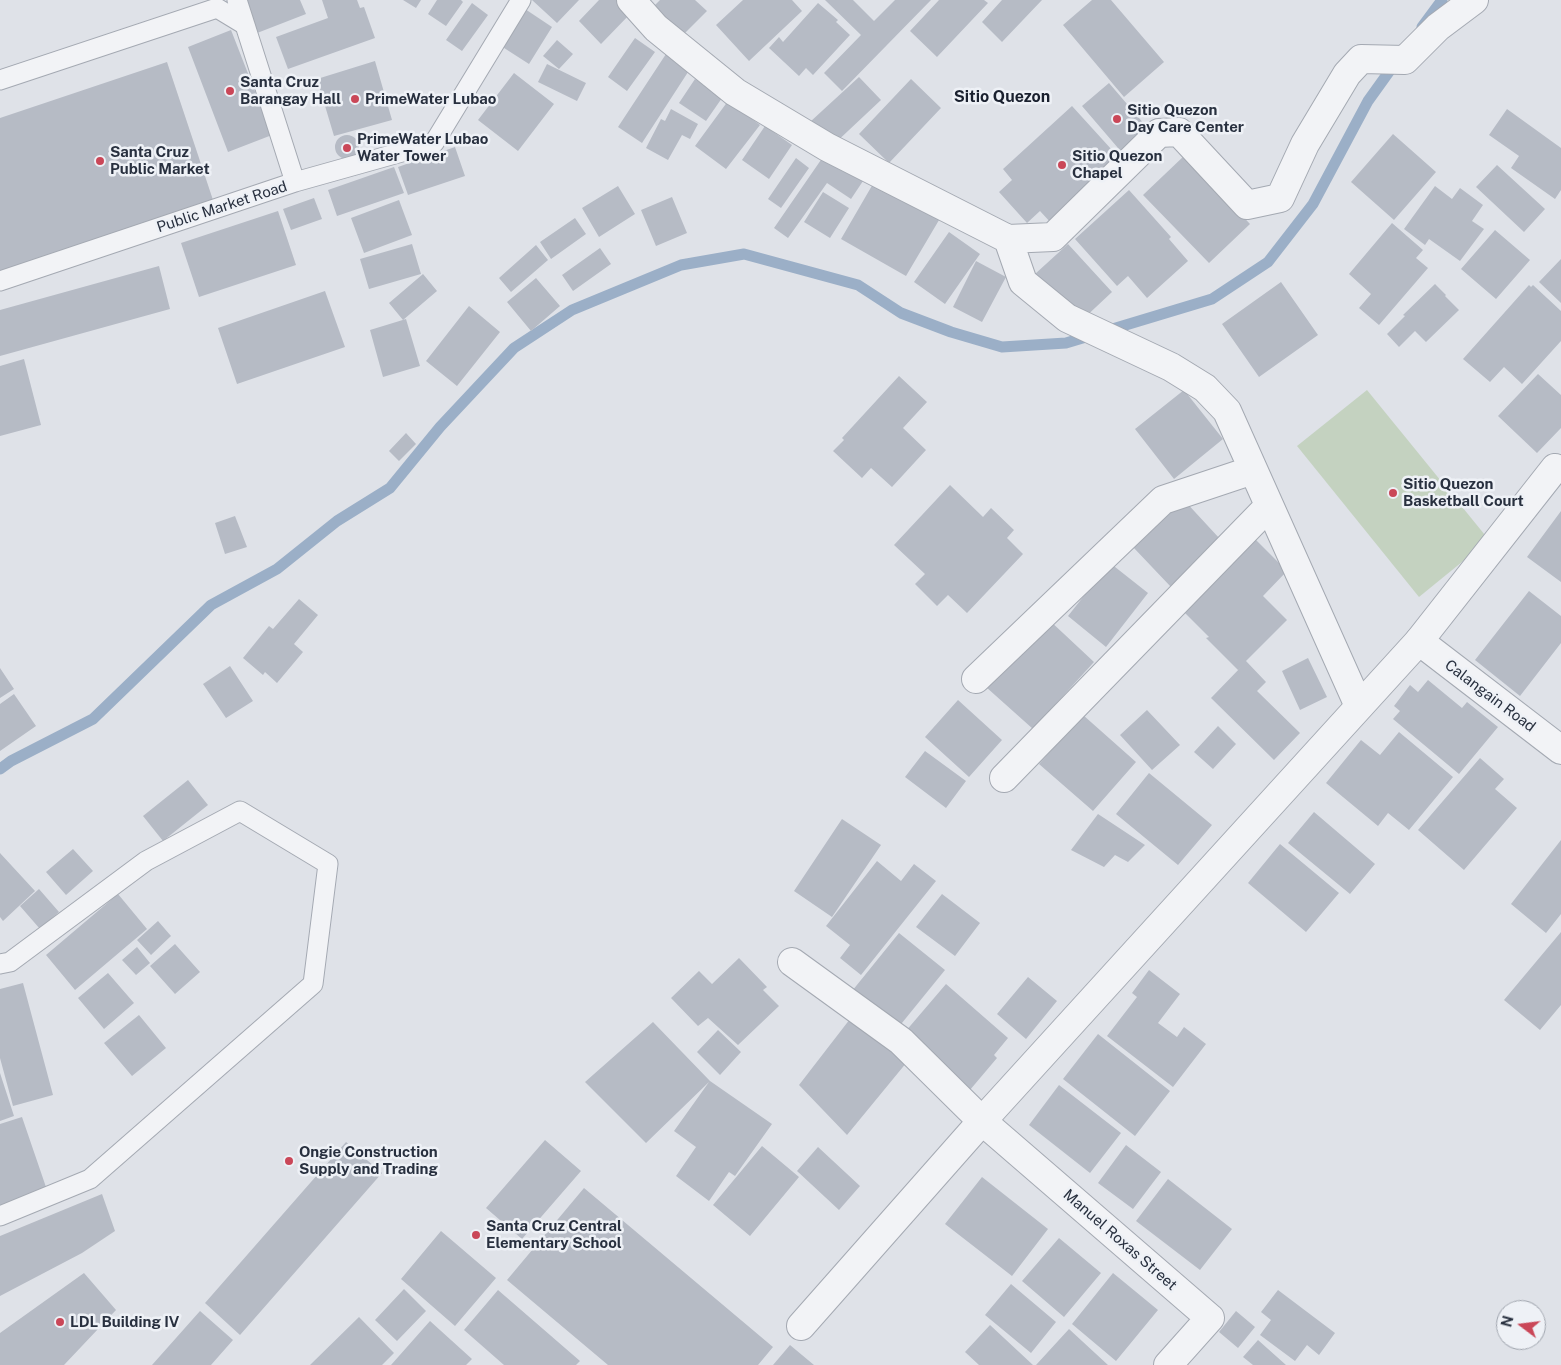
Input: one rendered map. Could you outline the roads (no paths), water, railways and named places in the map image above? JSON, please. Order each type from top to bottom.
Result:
[{"type":"street","points":[[631,0],[656,28],[735,92],[827,147],[1008,239],[1053,237],[1159,133],[1179,132],[1247,205],[1280,198],[1305,144],[1347,74],[1361,59],[1405,60],[1438,27],[1474,0]]},
{"type":"street","points":[[1008,239],[1023,282],[1067,318],[1171,367],[1205,388],[1227,411],[1359,706]]},
{"type":"street","points":[[802,1326],[982,1121],[1419,641],[1555,468]]},
{"type":"street","points":[[976,679],[1163,500],[1253,470]]},
{"type":"street","points":[[1004,778],[1269,506]]},
{"type":"street","name":"Calangain Road","points":[[1419,641],[1561,750]]},
{"type":"street","points":[[792,962],[900,1041],[982,1121]]},
{"type":"street","name":"Manuel Roxas Street","points":[[982,1121],[1210,1318],[1168,1365]]},
{"type":"lane","name":"Public Market Road","points":[[0,281],[295,182],[237,0]]},
{"type":"lane","points":[[295,182],[434,143],[521,0]]},
{"type":"lane","points":[[0,80],[217,8],[245,25]]},
{"type":"lane","points":[[0,964],[10,962],[146,861],[240,811],[328,864],[313,984],[90,1179],[0,1216]]},
{"type":"waterway","points":[[1422,27],[1442,0]]},
{"type":"waterway","points":[[0,769],[11,761],[93,719],[211,605],[277,569],[337,521],[390,488],[440,427],[514,348],[572,310],[681,265],[744,254],[858,285],[901,313],[951,332],[1002,347],[1066,343],[1212,299],[1268,262],[1313,204],[1368,101],[1396,62]]},
{"type":"place","name":"Santa Cruz Barangay Hall","points":[[230,91]]},
{"type":"place","name":"PrimeWater Lubao","points":[[355,99]]},
{"type":"place","name":"Sitio Quezon Day Care Center","points":[[1117,119]]},
{"type":"place","name":"PrimeWater Lubao Water Tower","points":[[347,148]]},
{"type":"place","name":"Santa Cruz Public Market","points":[[100,161]]},
{"type":"place","name":"Sitio Quezon Chapel","points":[[1062,165]]},
{"type":"place","name":"Sitio Quezon Basketball Court","points":[[1393,493]]},
{"type":"place","name":"Ongie Construction Supply and Trading","points":[[289,1161]]},
{"type":"place","name":"Santa Cruz Central Elementary School","points":[[476,1235]]},
{"type":"place","name":"LDL Building IV","points":[[60,1322]]},
{"type":"district","name":"Sitio Quezon","points":[[1002,97]]}]
